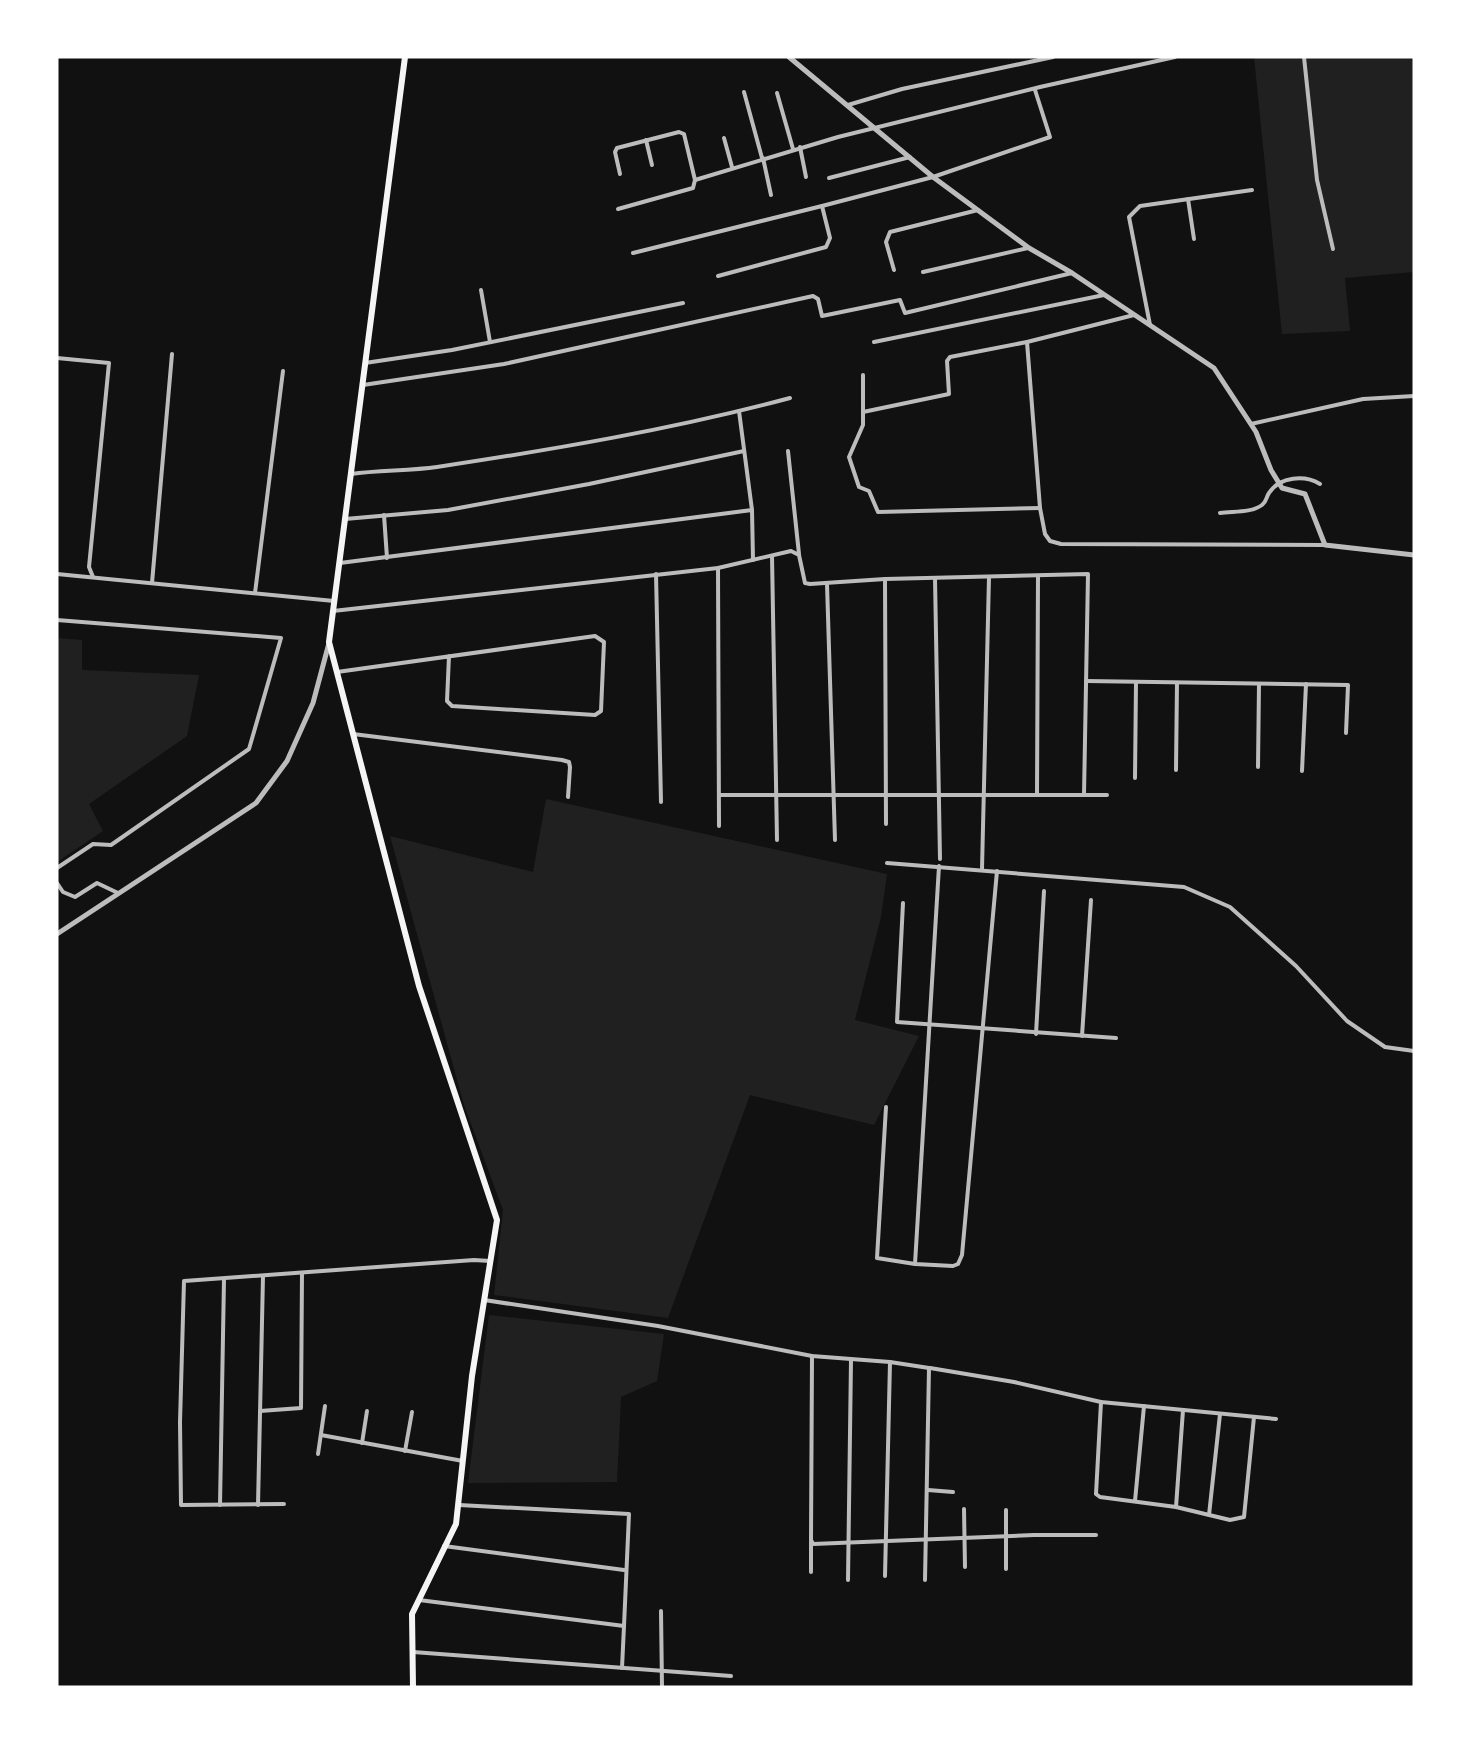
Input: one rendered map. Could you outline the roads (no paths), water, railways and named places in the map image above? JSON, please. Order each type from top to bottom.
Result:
[{"type":"main road","points":[[405,57],[329,642],[419,986],[497,1220],[484,1300],[456,1524],[412,1614],[413,1687]]},
{"type":"street","points":[[789,57],[911,156],[933,177],[1029,248],[1072,273],[1214,368],[1251,424],[1279,484],[1282,488],[1305,494],[1325,545]]},
{"type":"street","points":[[848,105],[902,89],[1053,57]]},
{"type":"street","points":[[695,180],[800,147],[1175,57]]},
{"type":"street","points":[[1304,57],[1317,180],[1334,249]]},
{"type":"street","points":[[633,253],[933,177],[1050,137],[1035,90]]},
{"type":"street","points":[[744,92],[771,195]]},
{"type":"street","points":[[777,93],[793,149]]},
{"type":"street","points":[[618,209],[693,188],[695,180],[684,134],[679,132],[617,148],[615,152],[620,174]]},
{"type":"street","points":[[724,138],[732,167]]},
{"type":"street","points":[[646,140],[652,165]]},
{"type":"street","points":[[800,147],[806,177]]},
{"type":"street","points":[[829,178],[911,156]]},
{"type":"street","points":[[1150,325],[1129,217],[1140,206],[1252,190]]},
{"type":"street","points":[[1188,199],[1194,239]]},
{"type":"street","points":[[718,276],[826,247],[830,238],[822,206]]},
{"type":"street","points":[[894,270],[886,242],[890,232],[978,210]]},
{"type":"street","points":[[923,272],[1029,248]]},
{"type":"street","points":[[363,385],[504,364],[813,296],[818,299],[822,316],[900,300],[905,313],[1072,273]]},
{"type":"street","points":[[481,290],[490,342]]},
{"type":"street","points":[[874,342],[1104,295]]},
{"type":"street","points":[[365,363],[490,342],[683,303]]},
{"type":"street","points":[[863,412],[949,394],[947,361],[950,357],[1027,342],[1134,315]]},
{"type":"street","points":[[1027,342],[1040,508],[1045,534],[1050,542],[1060,544],[1325,545],[1414,555]]},
{"type":"street","points":[[152,583],[172,354]]},
{"type":"street","points":[[57,358],[109,363],[89,567],[94,577]]},
{"type":"street","points":[[255,593],[283,371]]},
{"type":"street","points":[[863,375],[863,428],[849,457],[859,487],[869,491],[878,512],[1040,508]]},
{"type":"street","points":[[1251,424],[1363,399],[1414,396]]},
{"type":"street","points":[[351,474],[434,468],[603,439],[790,398]]},
{"type":"street","points":[[739,411],[752,510],[753,560]]},
{"type":"street","points":[[345,519],[448,510],[590,484],[744,451]]},
{"type":"street","points":[[788,451],[799,555],[805,583],[1088,574],[1084,795]]},
{"type":"street","points":[[1220,513],[1254,509],[1263,504],[1269,492],[1279,484],[1307,478],[1320,484]]},
{"type":"street","points":[[340,563],[752,510]]},
{"type":"street","points":[[384,515],[387,558]]},
{"type":"street","points":[[333,612],[718,568],[791,551],[799,555]]},
{"type":"street","points":[[772,556],[777,840]]},
{"type":"street","points":[[718,568],[719,826]]},
{"type":"street","points":[[57,574],[334,601]]},
{"type":"street","points":[[656,574],[662,802]]},
{"type":"street","points":[[1037,795],[1038,576]]},
{"type":"street","points":[[982,869],[989,577]]},
{"type":"street","points":[[936,578],[940,859]]},
{"type":"street","points":[[885,579],[886,824]]},
{"type":"street","points":[[827,584],[835,840]]},
{"type":"street","points":[[57,620],[281,638],[249,749],[111,845],[93,844],[57,868]]},
{"type":"street","points":[[337,672],[448,657],[600,638],[604,642],[601,711],[595,715],[452,706],[447,701],[448,657]]},
{"type":"street","points":[[57,934],[256,803],[287,761],[313,703],[329,642]]},
{"type":"street","points":[[1086,681],[1348,685],[1346,733]]},
{"type":"street","points":[[1136,682],[1136,778]]},
{"type":"street","points":[[1176,770],[1177,683]]},
{"type":"street","points":[[1258,767],[1259,684]]},
{"type":"street","points":[[1302,771],[1306,684]]},
{"type":"street","points":[[353,734],[569,762],[568,797]]},
{"type":"street","points":[[719,795],[1107,795]]},
{"type":"street","points":[[887,863],[1184,887],[1230,907],[1296,966],[1347,1021],[1385,1047],[1414,1051]]},
{"type":"street","points":[[915,1264],[939,866]]},
{"type":"street","points":[[886,1107],[877,1258],[915,1264],[953,1266],[958,1264],[962,1255],[997,871]]},
{"type":"street","points":[[57,883],[63,892],[75,897],[97,883],[118,893]]},
{"type":"street","points":[[1036,1034],[1044,891]]},
{"type":"street","points":[[1082,1036],[1091,900]]},
{"type":"street","points":[[903,903],[897,1022],[1036,1034],[1116,1038]]},
{"type":"street","points":[[284,1504],[181,1505],[180,1422],[184,1281],[474,1260],[490,1261]]},
{"type":"street","points":[[261,1411],[301,1408],[302,1273]]},
{"type":"street","points":[[258,1504],[263,1276]]},
{"type":"street","points":[[220,1505],[224,1279]]},
{"type":"street","points":[[484,1300],[658,1326],[812,1356],[891,1362],[1014,1382],[1101,1402],[1276,1419]]},
{"type":"street","points":[[811,1572],[812,1356]]},
{"type":"street","points":[[848,1580],[851,1360]]},
{"type":"street","points":[[885,1576],[891,1362]]},
{"type":"street","points":[[925,1580],[929,1368]]},
{"type":"street","points":[[1101,1402],[1096,1494],[1176,1507],[1230,1520],[1244,1517],[1254,1417]]},
{"type":"street","points":[[318,1454],[325,1406]]},
{"type":"street","points":[[1135,1501],[1144,1406]]},
{"type":"street","points":[[1176,1507],[1183,1410]]},
{"type":"street","points":[[362,1443],[367,1411]]},
{"type":"street","points":[[405,1451],[412,1412]]},
{"type":"street","points":[[1209,1515],[1220,1414]]},
{"type":"street","points":[[321,1435],[463,1461]]},
{"type":"street","points":[[928,1490],[953,1492]]},
{"type":"street","points":[[458,1505],[627,1513],[630,1516],[624,1570],[622,1668]]},
{"type":"street","points":[[964,1509],[965,1567]]},
{"type":"street","points":[[1006,1510],[1006,1569]]},
{"type":"street","points":[[811,1540],[818,1546],[1006,1536],[1096,1535]]},
{"type":"street","points":[[444,1546],[624,1570]]},
{"type":"street","points":[[419,1600],[624,1626]]},
{"type":"street","points":[[661,1611],[662,1687]]},
{"type":"street","points":[[412,1652],[731,1676]]}]
